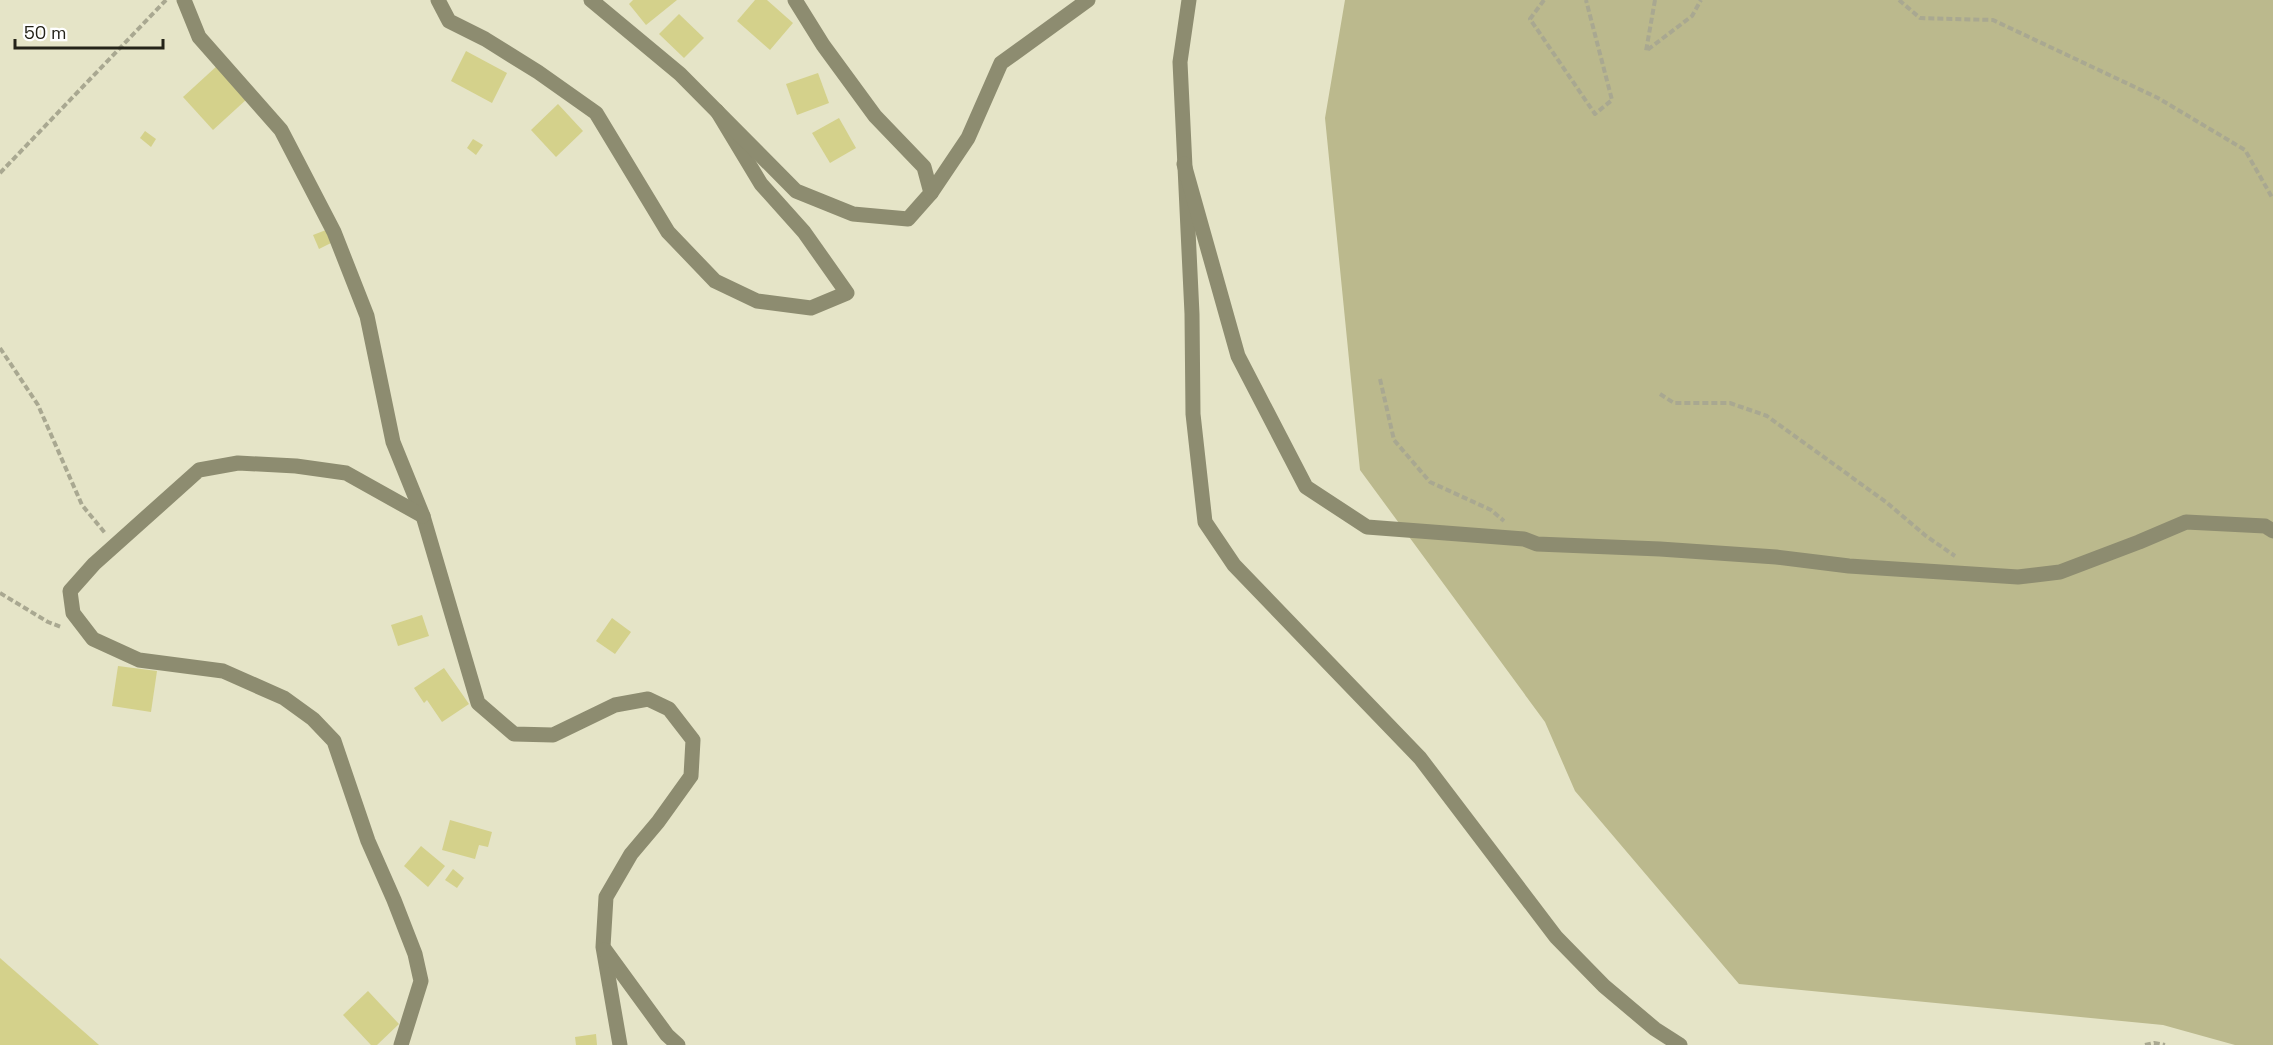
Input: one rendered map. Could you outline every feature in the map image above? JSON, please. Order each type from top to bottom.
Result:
[{"type":"street","points":[[183,0],[199,37],[281,130],[334,232],[367,316],[393,442],[423,516],[478,703],[514,734],[554,735],[615,705],[648,699],[669,709],[693,740],[691,776],[658,822],[631,854],[606,897],[603,947],[620,1045]]},
{"type":"street","points":[[438,0],[449,21],[485,39],[538,72],[596,113],[668,232],[715,281],[757,301],[812,308],[847,293],[804,232],[761,184],[717,111]]},
{"type":"street","points":[[591,0],[680,74],[796,191],[853,214],[908,219],[931,193],[968,138],[1001,63],[1089,0]]},
{"type":"street","points":[[795,0],[823,45],[875,116],[924,166],[931,193]]},
{"type":"street","points":[[1189,0],[1180,62],[1192,314],[1192,414],[1205,522],[1234,565],[1420,758],[1556,937],[1604,986],[1655,1029],[1680,1045]]},
{"type":"street","points":[[1184,164],[1238,356],[1306,487],[1367,527],[1524,539],[1536,544],[1660,549],[1849,566],[2018,577],[2060,572],[2139,543],[2186,522],[2265,526],[2273,531]]},
{"type":"street","points":[[401,1045],[421,981],[415,954],[368,842],[334,741],[313,718],[284,698],[224,671],[139,660],[93,639],[73,613],[70,591],[94,564],[200,470],[238,463],[296,466],[346,473],[423,516]]},
{"type":"street","points":[[603,947],[667,1035],[678,1045]]},
{"type":"path","points":[[0,173],[166,0]]},
{"type":"path","points":[[1544,0],[1530,19],[1595,114],[1612,100],[1586,0]]},
{"type":"path","points":[[1655,0],[1646,51],[1692,16],[1701,0]]},
{"type":"path","points":[[1899,0],[1920,18],[1993,20],[2158,98],[2245,150],[2273,199]]},
{"type":"path","points":[[0,348],[38,405],[82,505],[115,545]]},
{"type":"path","points":[[1380,379],[1394,440],[1430,482],[1491,510],[1524,539]]},
{"type":"path","points":[[1660,394],[1674,403],[1730,403],[1767,416],[1886,502],[1926,536],[1983,575]]},
{"type":"path","points":[[0,593],[48,622],[66,628]]},
{"type":"path","points":[[2145,1045],[2154,1043],[2165,1045]]},
{"type":"shaded area","points":[[1345,0],[2273,0],[2273,1045],[2235,1045],[2163,1025],[1739,984],[1575,791],[1545,722],[1360,470],[1325,118]]},
{"type":"building","points":[[633,0],[677,0],[646,25],[629,4]]},
{"type":"building","points":[[755,0],[767,0],[793,23],[770,50],[737,21]]},
{"type":"building","points":[[679,14],[704,38],[684,58],[659,34]]},
{"type":"building","points":[[466,51],[507,73],[492,103],[451,81]]},
{"type":"building","points":[[218,65],[248,98],[213,130],[183,97]]},
{"type":"building","points":[[818,73],[829,103],[797,115],[786,84]]},
{"type":"building","points":[[558,104],[583,131],[556,157],[531,130]]},
{"type":"building","points":[[839,118],[856,148],[830,163],[812,133]]},
{"type":"building","points":[[145,131],[156,139],[151,147],[140,138]]},
{"type":"building","points":[[473,139],[483,145],[476,155],[467,148]]},
{"type":"building","points":[[326,230],[331,243],[319,249],[313,235]]},
{"type":"building","points":[[422,615],[429,636],[398,646],[391,625]]},
{"type":"building","points":[[612,618],[631,632],[615,654],[596,641]]},
{"type":"building","points":[[118,666],[157,671],[151,712],[112,706]]},
{"type":"building","points":[[444,668],[469,704],[442,722],[427,700],[424,703],[414,688]]},
{"type":"building","points":[[450,820],[492,832],[488,847],[479,845],[475,859],[442,850]]},
{"type":"building","points":[[421,846],[445,866],[428,887],[404,866]]},
{"type":"building","points":[[453,869],[464,878],[457,888],[445,880]]},
{"type":"building","points":[[0,958],[99,1045],[0,1045]]},
{"type":"building","points":[[368,991],[399,1024],[377,1045],[371,1045],[343,1015]]},
{"type":"building","points":[[596,1034],[597,1045],[576,1045],[575,1037]]}]
